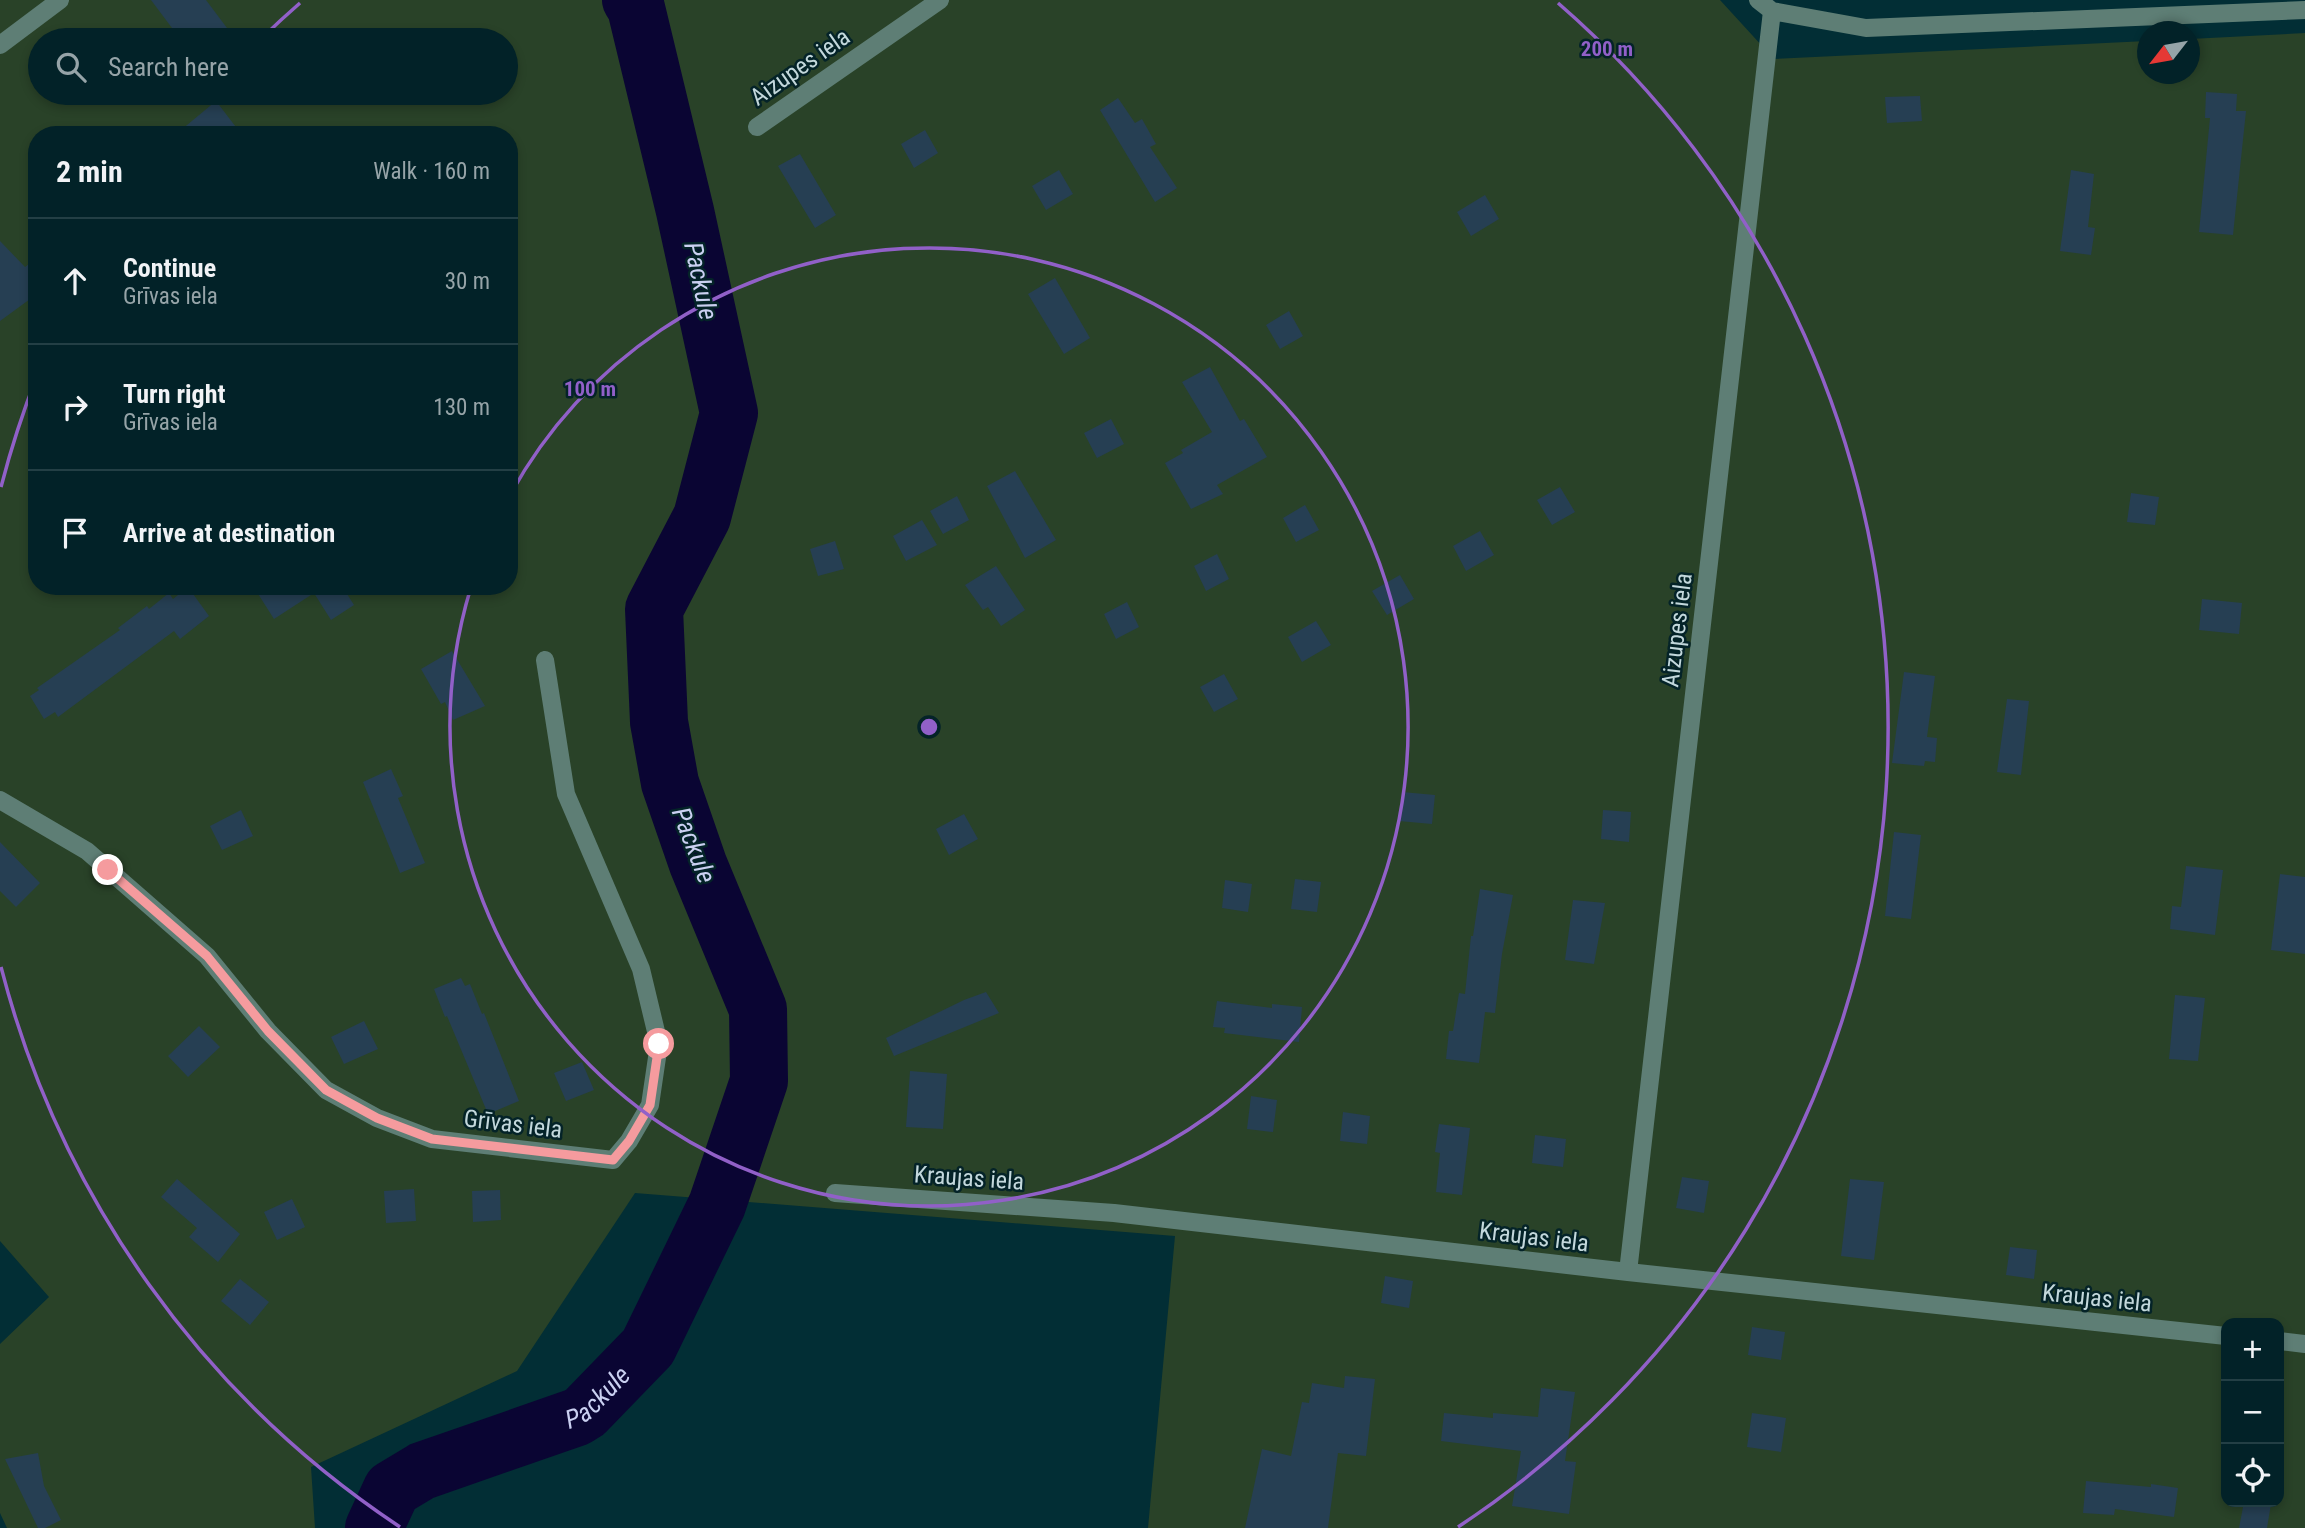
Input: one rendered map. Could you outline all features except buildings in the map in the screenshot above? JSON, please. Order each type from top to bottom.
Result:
[{"type":"street","points":[[0,45],[60,0]]},
{"type":"street","name":"Aizupes iela","points":[[757,127],[940,0]]},
{"type":"street","points":[[1765,5],[1866,27],[2305,10]]},
{"type":"street","name":"Aizupes iela","points":[[1628,1272],[1765,5]]},
{"type":"street","name":"Grīvas iela","points":[[0,800],[87,851],[207,956],[268,1031],[326,1090],[377,1118],[432,1139],[613,1160],[629,1141],[650,1105],[659,1044],[641,969],[566,794],[545,660]]},
{"type":"street","name":"Kraujas iela","points":[[835,1193],[1114,1213],[1628,1272],[2221,1335]]},
{"type":"street","points":[[2284,1342],[2305,1344]]},
{"type":"green space","points":[[0,0],[1720,0],[1774,59],[2137,41],[2137,84],[2200,84],[2200,38],[2305,33],[2305,1528],[1148,1528],[1175,1236],[635,1193],[517,1371],[311,1467],[315,1528],[7,1528],[0,1513],[0,1344],[49,1297],[0,1241]]},
{"type":"waterway","name":"Packule","points":[[374,1528],[392,1489],[422,1471],[577,1417],[648,1347],[717,1205],[759,1081],[758,1009],[698,864],[670,783],[659,722],[654,609],[702,517],[729,413],[685,211],[636,8],[631,0]]},
{"type":"route","points":[[108,870],[207,956],[268,1031],[326,1090],[377,1118],[432,1139],[613,1160],[629,1141],[650,1105],[659,1044]]}]
